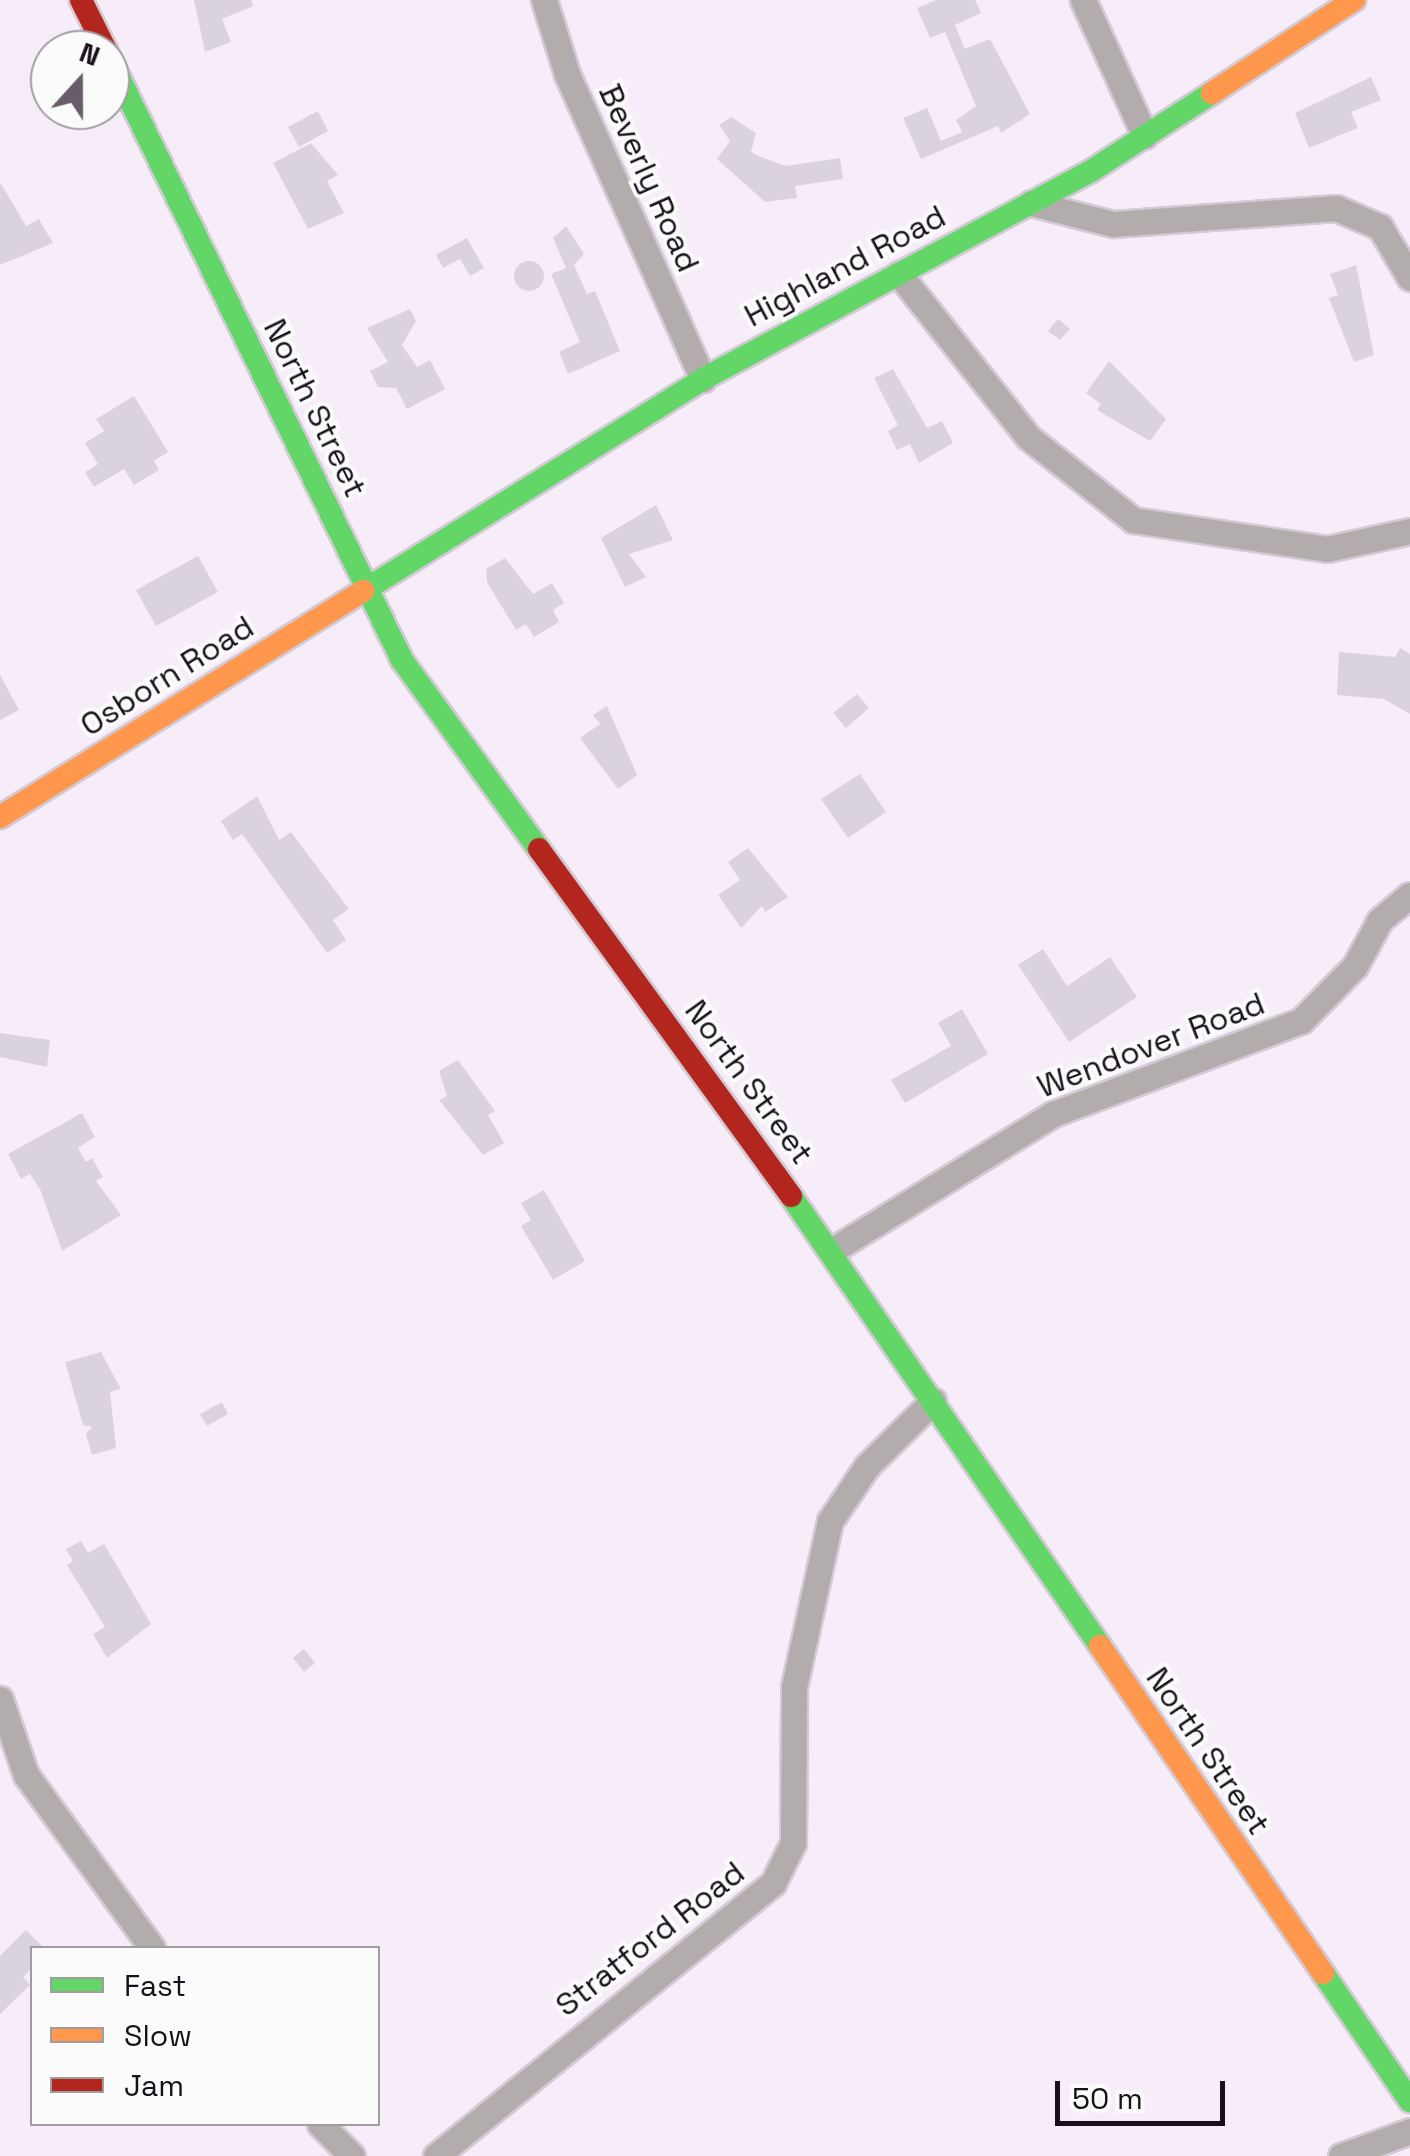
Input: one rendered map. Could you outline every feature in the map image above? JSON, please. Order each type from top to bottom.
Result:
[{"type":"main road","points":[[81,0],[96,30]]},
{"type":"main road","name":"Highland Road","points":[[368,590],[703,379],[1031,203],[1146,136],[1354,0]]},
{"type":"main road","name":"North Street","points":[[130,100],[402,660],[831,1251],[1410,2101]]},
{"type":"main road","name":"Osborn Road","points":[[0,817],[368,590]]},
{"type":"street","name":"Beverly Road","points":[[544,0],[567,74],[703,379]]},
{"type":"street","points":[[1083,0],[1146,136]]},
{"type":"street","points":[[1031,203],[1113,224],[1336,208],[1380,227],[1410,278]]},
{"type":"street","points":[[899,274],[1028,437],[1134,520],[1327,548],[1410,531]]},
{"type":"street","name":"Wendover Road","points":[[831,1251],[1053,1114],[1301,1022],[1356,966],[1380,920],[1410,895]]},
{"type":"street","name":"Stratford Road","points":[[436,2156],[773,1883],[793,1843],[794,1687],[830,1521],[867,1466],[933,1401]]},
{"type":"street","points":[[0,1700],[26,1775],[151,1946]]},
{"type":"street","points":[[322,2126],[352,2156]]},
{"type":"street","points":[[1341,2156],[1410,2131]]},
{"type":"building","points":[[194,0],[251,0],[253,6],[222,19],[231,42],[205,52]]},
{"type":"building","points":[[936,0],[975,0],[981,13],[955,25],[965,49],[990,39],[1030,114],[1001,133],[998,126],[921,159],[903,118],[927,108],[941,141],[962,132],[956,120],[976,106],[945,32],[930,38],[917,8]]},
{"type":"building","points":[[1371,77],[1381,100],[1351,112],[1358,128],[1309,148],[1295,113]]},
{"type":"building","points":[[318,111],[328,131],[299,147],[288,127]]},
{"type":"building","points":[[731,117],[756,133],[751,152],[758,156],[786,166],[840,158],[843,179],[795,186],[797,198],[765,202],[717,159],[730,141],[719,125]]},
{"type":"building","points":[[311,143],[338,175],[327,181],[344,213],[308,229],[273,163]]},
{"type":"building","points":[[0,182],[26,226],[39,219],[53,243],[0,265]]},
{"type":"building","points":[[566,226],[584,254],[574,265],[587,294],[595,291],[620,351],[568,374],[559,352],[580,342],[551,274],[566,268],[553,238]]},
{"type":"building","points":[[467,238],[484,268],[470,276],[460,259],[443,268],[436,255]]},
{"type":"building","points":[[529,261],[540,265],[544,276],[540,287],[529,291],[518,287],[514,276],[518,265]]},
{"type":"building","points":[[1356,265],[1374,355],[1354,362],[1329,298],[1338,295],[1330,274]]},
{"type":"building","points":[[410,309],[416,321],[402,345],[417,367],[430,360],[445,389],[407,409],[396,388],[378,387],[370,371],[388,362],[367,328]]},
{"type":"building","points":[[1058,319],[1070,329],[1060,340],[1048,331]]},
{"type":"building","points":[[1109,361],[1166,419],[1150,441],[1097,410],[1101,404],[1086,393]]},
{"type":"building","points":[[893,369],[927,428],[942,421],[953,443],[919,463],[910,444],[897,450],[888,431],[898,425],[874,378]]},
{"type":"building","points":[[134,396],[168,452],[154,461],[159,470],[134,485],[124,469],[94,487],[85,472],[98,464],[85,443],[104,431],[96,419]]},
{"type":"building","points":[[656,505],[673,540],[629,554],[646,577],[625,587],[601,538]]},
{"type":"building","points":[[198,556],[218,592],[156,626],[136,590]]},
{"type":"building","points":[[505,558],[533,594],[552,583],[564,603],[553,610],[559,622],[534,637],[526,624],[516,630],[487,582],[486,569]]},
{"type":"building","points":[[1400,648],[1410,654],[1410,714],[1384,699],[1337,695],[1339,652],[1395,657]]},
{"type":"building","points":[[0,675],[19,710],[0,720]]},
{"type":"building","points":[[857,694],[869,708],[846,728],[833,713]]},
{"type":"building","points":[[607,706],[637,775],[618,789],[580,738],[600,724],[593,715]]},
{"type":"building","points":[[860,774],[886,812],[848,838],[821,799]]},
{"type":"building","points":[[257,796],[279,840],[291,832],[349,909],[333,920],[346,940],[327,953],[242,834],[233,840],[221,821]]},
{"type":"building","points":[[748,848],[788,897],[765,912],[762,906],[741,928],[718,895],[740,880],[728,862]]},
{"type":"building","points":[[1043,949],[1067,986],[1110,957],[1137,997],[1069,1042],[1018,965]]},
{"type":"building","points":[[962,1009],[988,1054],[905,1103],[891,1080],[951,1046],[938,1023]]},
{"type":"building","points":[[0,1033],[50,1040],[47,1067],[0,1057]]},
{"type":"building","points":[[458,1060],[495,1111],[488,1115],[504,1143],[483,1155],[439,1100],[447,1096],[439,1071]]},
{"type":"building","points":[[82,1113],[95,1137],[78,1148],[86,1162],[92,1158],[103,1177],[96,1181],[121,1215],[62,1251],[40,1189],[30,1174],[21,1179],[8,1154]]},
{"type":"building","points":[[544,1190],[585,1261],[553,1280],[521,1226],[531,1220],[521,1203]]},
{"type":"building","points":[[101,1352],[121,1389],[110,1392],[116,1448],[92,1455],[86,1434],[92,1427],[83,1425],[65,1362]]},
{"type":"building","points":[[222,1402],[228,1414],[207,1426],[200,1414]]},
{"type":"building","points":[[81,1541],[88,1553],[104,1544],[151,1624],[107,1658],[93,1634],[105,1627],[67,1565],[73,1561],[66,1549]]},
{"type":"building","points":[[304,1649],[315,1663],[304,1672],[293,1658]]},
{"type":"building","points":[[26,1930],[42,1946],[30,1946],[30,1970],[23,1977],[30,1985],[0,2014],[0,1956]]},
{"type":"traffic: fast","points":[[363,591],[703,379],[1091,171],[1212,93]]},
{"type":"traffic: fast","points":[[130,100],[402,660],[539,849]]},
{"type":"traffic: fast","points":[[791,1196],[1100,1646]]},
{"type":"traffic: fast","points":[[1323,1973],[1410,2101]]},
{"type":"traffic: slow","points":[[1212,93],[1354,0]]},
{"type":"traffic: slow","points":[[0,817],[363,591]]},
{"type":"traffic: slow","points":[[1100,1646],[1323,1973]]},
{"type":"traffic: jam","points":[[81,0],[96,30]]},
{"type":"traffic: jam","points":[[539,849],[791,1196]]}]
